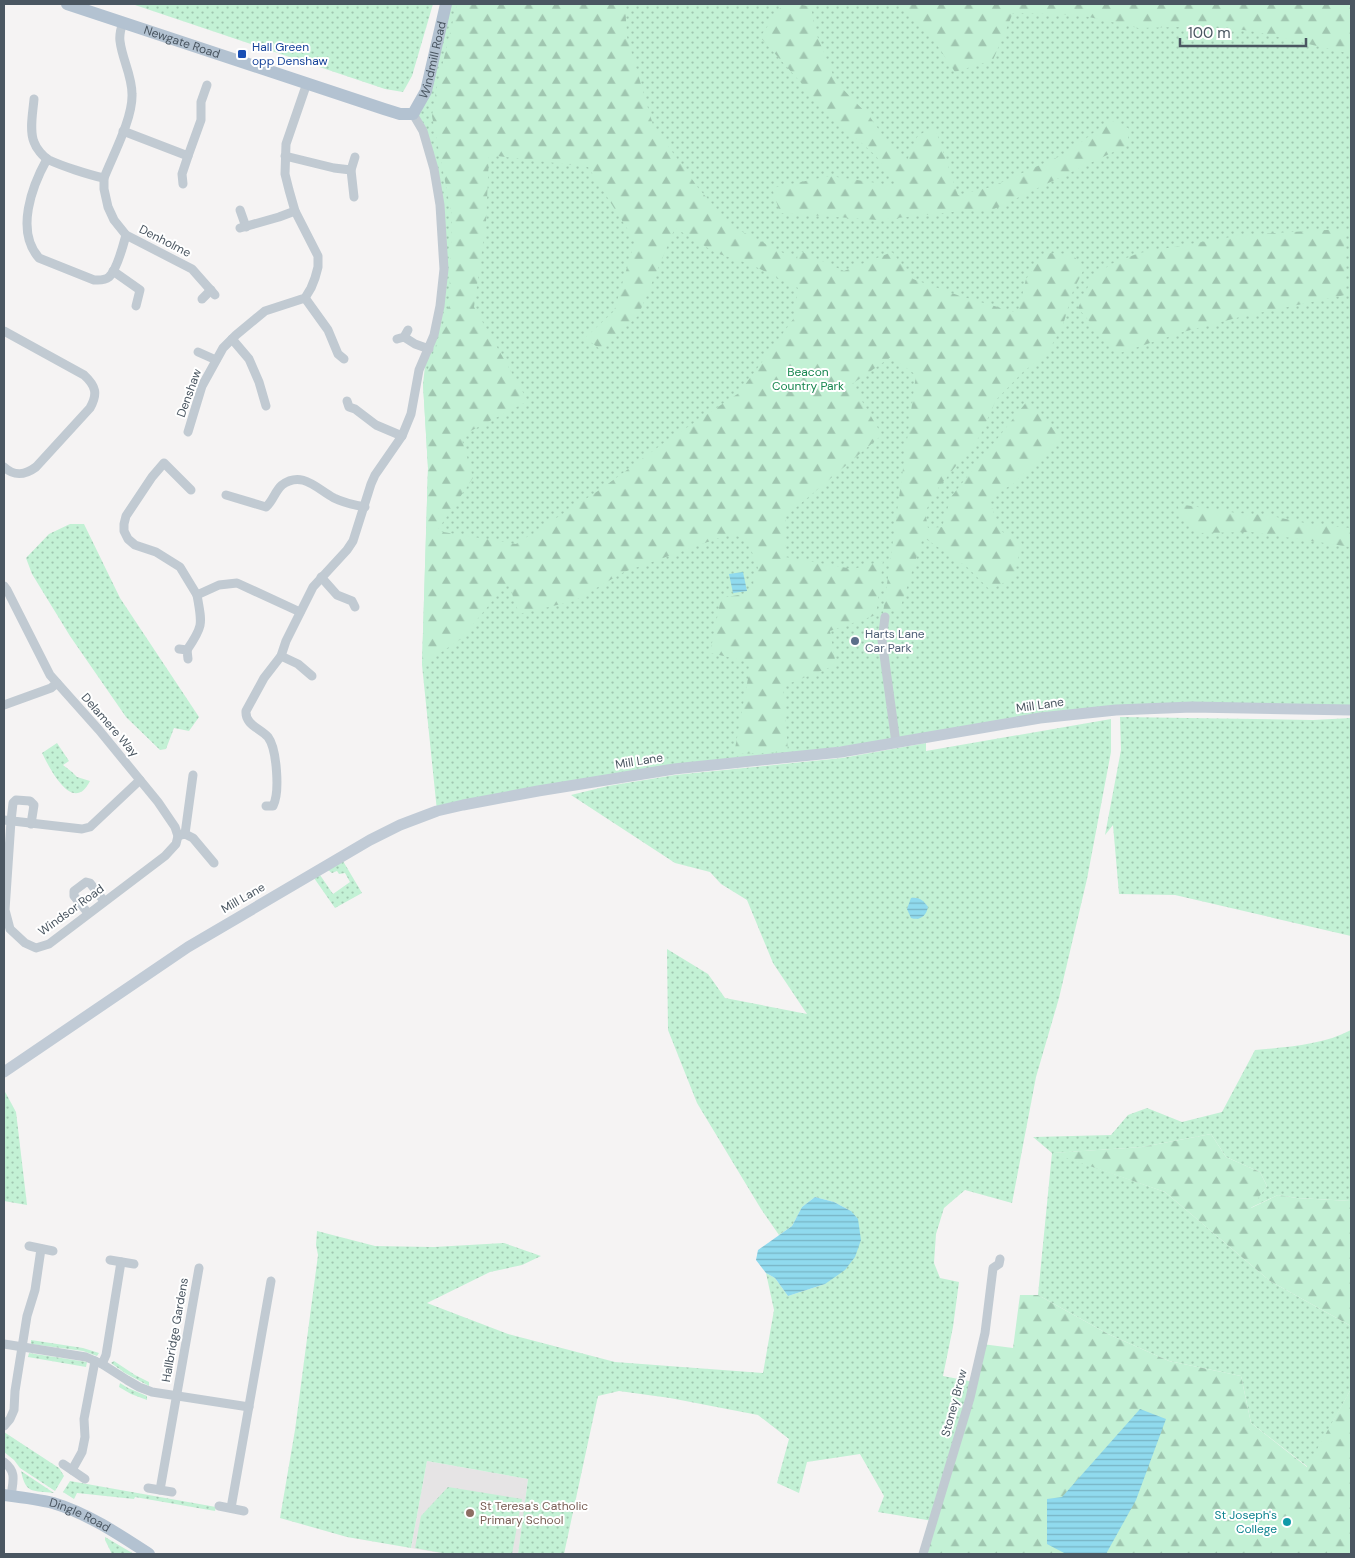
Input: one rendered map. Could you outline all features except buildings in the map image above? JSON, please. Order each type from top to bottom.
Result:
[{"type":"main road","name":"Newgate Road","points":[[67,4],[400,114],[413,114]]},
{"type":"main road","name":"Windmill Road","points":[[413,114],[426,91],[446,4]]},
{"type":"main road","name":"Dingle Road","points":[[8,1495],[52,1503],[70,1509],[100,1524],[149,1554]]},
{"type":"street","name":"Denholme","points":[[123,22],[119,41],[131,78],[132,95],[130,113],[104,178],[104,189],[108,206],[114,220],[126,235],[192,269],[213,292],[202,299]]},
{"type":"street","points":[[307,83],[286,144],[285,174],[288,190],[296,211],[318,256],[315,278],[304,298],[328,330],[338,358]]},
{"type":"street","points":[[182,184],[182,174],[201,120],[201,102],[208,90]]},
{"type":"street","points":[[34,99],[38,110],[34,142],[39,151],[47,159],[104,178]]},
{"type":"street","points":[[272,809],[276,800],[276,761],[273,745],[267,736],[248,721],[246,711],[264,678],[281,656],[286,641],[313,587],[353,541],[370,484],[402,436],[411,414],[419,370],[434,334],[440,306],[444,269],[440,205],[434,169],[423,131],[413,114]]},
{"type":"street","points":[[123,131],[188,156]]},
{"type":"street","points":[[286,156],[334,168],[351,170]]},
{"type":"street","points":[[354,197],[351,170],[355,157]]},
{"type":"street","points":[[47,159],[35,183],[28,216],[29,237],[33,252],[43,261],[94,280],[102,280],[110,276],[113,271],[126,235]]},
{"type":"street","points":[[240,210],[243,228],[296,211]]},
{"type":"street","points":[[113,271],[143,288],[136,306]]},
{"type":"street","name":"Denshaw","points":[[188,433],[202,386],[223,348],[265,311],[304,298]]},
{"type":"street","points":[[4,467],[6,470],[19,474],[28,472],[36,467],[90,408],[95,400],[95,391],[91,381],[84,375],[5,333]]},
{"type":"street","points":[[403,335],[415,344],[428,349]]},
{"type":"street","points":[[232,339],[249,359],[259,382],[265,409]]},
{"type":"street","points":[[198,352],[216,360]]},
{"type":"street","points":[[347,408],[355,409],[376,425],[402,436]]},
{"type":"street","points":[[185,652],[198,634],[201,625],[197,595],[180,567],[156,552],[135,544],[128,539],[124,531],[124,524],[126,516],[165,460],[191,490]]},
{"type":"street","points":[[229,493],[267,512],[269,504],[282,485],[294,479],[307,480],[346,504],[364,508]]},
{"type":"street","points":[[321,577],[338,595],[352,601],[355,607]]},
{"type":"street","points":[[197,595],[220,585],[237,583],[300,612]]},
{"type":"street","name":"Delamere Way","points":[[4,586],[8,590],[47,669],[57,683],[140,780],[181,835],[193,838],[214,863]]},
{"type":"street","points":[[885,617],[882,640],[896,743]]},
{"type":"street","points":[[281,656],[298,664],[312,677]]},
{"type":"street","points":[[4,705],[51,688],[57,683]]},
{"type":"street","name":"Mill Lane","points":[[4,1070],[214,930],[370,840],[400,825],[437,811],[538,790],[674,769],[841,752],[1040,718],[1116,710],[1192,707],[1351,710]]},
{"type":"street","points":[[181,835],[193,776]]},
{"type":"street","points":[[31,824],[34,806],[30,801],[16,800],[13,803],[7,821],[31,824],[82,829],[90,827],[140,780]]},
{"type":"street","name":"Windsor Road","points":[[7,821],[5,910],[10,929],[24,943],[36,948],[48,944],[164,856],[176,844],[181,835]]},
{"type":"street","points":[[88,913],[74,896],[74,891],[79,886],[86,882],[90,883],[104,901]]},
{"type":"street","points":[[29,1246],[53,1251]]},
{"type":"street","points":[[6,1430],[14,1410],[15,1391],[27,1316],[35,1290],[41,1249]]},
{"type":"street","name":"Stoney Brow","points":[[923,1554],[970,1398],[985,1333],[993,1268],[999,1264],[1000,1258]]},
{"type":"street","points":[[110,1260],[134,1264]]},
{"type":"street","points":[[72,1470],[82,1452],[85,1437],[84,1419],[99,1362],[106,1355],[121,1262]]},
{"type":"street","name":"Hallbridge Gardens","points":[[160,1490],[199,1268]]},
{"type":"street","points":[[231,1508],[271,1281]]},
{"type":"street","name":"Hallbridge Gardens","points":[[4,1344],[86,1357],[99,1362],[121,1377],[152,1392],[249,1407]]},
{"type":"street","points":[[4,1462],[13,1473],[8,1495]]},
{"type":"street","points":[[63,1464],[84,1478]]},
{"type":"street","points":[[148,1488],[172,1492]]},
{"type":"street","points":[[219,1506],[244,1511]]},
{"type":"shaded area","name":"St Teresa's Catholic Primary School","points":[[427,1461],[528,1479],[518,1554],[441,1554],[411,1548]]},
{"type":"green space","points":[[132,4],[433,4],[412,76],[403,92],[385,89]]},
{"type":"green space","name":"Beacon Country Park","points":[[446,4],[1351,4],[1351,710],[1116,710],[674,769],[437,811],[422,665],[428,468],[423,384],[426,357],[444,269],[434,169],[413,114]]},
{"type":"green space","points":[[457,4],[625,4],[627,37],[653,125],[699,189],[733,227],[797,260],[798,250],[844,271],[892,252],[913,279],[960,296],[1018,313],[1026,279],[1045,253],[1071,254],[1085,267],[1073,291],[1063,325],[1047,354],[1024,371],[996,400],[980,436],[939,487],[925,512],[928,528],[942,527],[951,497],[1028,400],[1061,438],[1013,484],[994,495],[990,503],[1001,531],[1022,543],[1013,578],[990,590],[967,567],[923,537],[900,609],[883,613],[916,375],[891,357],[852,384],[882,435],[786,516],[785,557],[853,569],[883,561],[876,615],[830,631],[836,665],[783,686],[788,752],[734,754],[751,662],[710,653],[721,598],[750,593],[758,568],[747,539],[730,534],[624,572],[574,601],[519,614],[508,582],[461,639],[422,665],[428,468],[423,384],[449,306],[452,216],[432,116],[436,91]],"holes":[[[489,155],[588,167],[635,241],[614,311],[585,338],[600,349],[638,316],[675,228],[716,253],[750,264],[798,288],[794,318],[739,393],[665,442],[601,489],[516,544],[437,531],[473,478],[461,436],[528,401],[474,307],[486,222]]]},
{"type":"green space","points":[[783,4],[798,4],[811,7],[816,33],[836,82],[870,117],[891,147],[906,163],[917,137],[934,125],[958,195],[991,187],[1067,153],[1110,120],[1128,128],[1128,145],[992,210],[962,211],[878,220],[780,213],[772,188],[830,176],[897,186],[876,156],[829,114],[760,37]]},
{"type":"green space","points":[[902,4],[1351,4],[1351,54],[1257,32],[1216,26],[1138,28],[1080,15],[1013,13],[993,60],[955,72],[929,33]]},
{"type":"green space","points":[[1344,229],[1345,295],[1240,317],[1183,332],[1117,354],[1078,308],[1092,278],[1111,264],[1139,253],[1242,235]]},
{"type":"green space","points":[[1178,504],[1237,513],[1267,515],[1315,525],[1351,528],[1351,547],[1251,532],[1199,533],[1179,512]]},
{"type":"green space","points":[[70,524],[84,524],[120,598],[199,717],[189,731],[174,728],[166,749],[160,750],[126,717],[70,636],[32,574],[26,558],[49,534]]},
{"type":"green space","points":[[1120,717],[1313,720],[1351,718],[1351,936],[1175,895],[1119,894],[1113,825],[1105,835],[1121,750]]},
{"type":"green space","points":[[1111,719],[1111,752],[1087,879],[1059,998],[1036,1077],[1012,1203],[965,1190],[944,1208],[936,1234],[934,1263],[940,1278],[959,1282],[953,1327],[943,1376],[974,1382],[933,1521],[878,1512],[884,1496],[860,1454],[807,1462],[799,1493],[777,1483],[789,1439],[758,1415],[670,1398],[619,1391],[598,1396],[564,1554],[518,1554],[528,1479],[427,1461],[411,1548],[347,1537],[280,1518],[295,1430],[318,1255],[316,1245],[317,1231],[375,1246],[434,1247],[504,1243],[541,1256],[522,1265],[490,1272],[427,1303],[508,1334],[615,1362],[763,1373],[774,1310],[766,1273],[775,1278],[788,1296],[825,1284],[851,1211],[834,1202],[815,1197],[802,1207],[792,1226],[779,1235],[761,1209],[697,1103],[668,1030],[667,949],[708,974],[725,998],[807,1014],[773,963],[747,900],[721,884],[710,872],[675,863],[571,795],[608,786],[675,775],[842,758],[926,743],[926,751]]},
{"type":"green space","points":[[57,743],[69,761],[63,765],[77,777],[90,781],[83,790],[76,793],[69,791],[50,769],[42,753]]},
{"type":"green space","points":[[343,861],[362,893],[335,908],[314,878],[320,875],[333,894],[350,882],[345,873],[339,874],[337,871],[332,873],[328,870]]},
{"type":"green space","points":[[1351,1030],[1351,1201],[1278,1195],[1250,1208],[1267,1186],[1260,1172],[1226,1157],[1211,1134],[1142,1147],[1054,1153],[1165,1192],[1270,1281],[1351,1326],[1351,1389],[1308,1467],[1251,1423],[1241,1376],[1169,1361],[1108,1334],[1038,1295],[1052,1153],[1033,1137],[1111,1135],[1128,1115],[1147,1108],[1182,1122],[1222,1112],[1255,1050],[1317,1042]]},
{"type":"green space","points":[[4,1090],[16,1112],[27,1205],[4,1201]]},
{"type":"green space","points":[[1211,1134],[1226,1157],[1260,1172],[1267,1186],[1251,1208],[1278,1195],[1351,1201],[1351,1326],[1270,1281],[1165,1192],[1052,1153],[1142,1147]]},
{"type":"green space","points":[[1020,1295],[1038,1295],[1108,1334],[1169,1361],[1241,1376],[1251,1423],[1307,1467],[1351,1389],[1351,1554],[923,1554],[982,1344],[1013,1348]]},
{"type":"green space","points":[[31,1340],[83,1348],[99,1353],[97,1356],[83,1351],[31,1344]]},
{"type":"green space","points":[[29,1353],[87,1362],[86,1367],[28,1357]]},
{"type":"green space","points":[[114,1361],[149,1382],[149,1386],[111,1363]]},
{"type":"green space","points":[[120,1383],[147,1396],[147,1400],[119,1387]]},
{"type":"green space","points":[[4,1432],[59,1468],[64,1476],[55,1491],[20,1468],[4,1452]]},
{"type":"green space","points":[[21,1471],[54,1493],[28,1488]]},
{"type":"green space","points":[[70,1481],[216,1507],[215,1511],[135,1497],[134,1499],[77,1493],[74,1499],[63,1492]]},
{"type":"green space","name":"St Teresa's Catholic Primary School","points":[[448,1487],[522,1499],[512,1554],[448,1554],[415,1548],[421,1516]]},
{"type":"green space","points":[[105,1537],[134,1554],[112,1554]]},
{"type":"water","points":[[743,572],[747,591],[733,593],[729,574]]},
{"type":"water","points":[[911,898],[921,900],[928,907],[926,913],[920,918],[911,918],[907,909]]},
{"type":"water","points":[[815,1197],[834,1202],[851,1211],[858,1219],[861,1240],[855,1257],[845,1270],[825,1284],[788,1296],[775,1278],[766,1273],[756,1260],[758,1250],[792,1226],[802,1207]]},
{"type":"water","points":[[1140,1409],[1166,1419],[1136,1500],[1106,1554],[1066,1554],[1047,1544],[1047,1499],[1062,1497]]},
{"type":"place","name":"Hall Green opp Denshaw","points":[[242,54]]},
{"type":"place","name":"Harts Lane Car Park","points":[[855,641]]},
{"type":"place","name":"St Teresa's Catholic Primary School","points":[[470,1513]]},
{"type":"place","name":"St Joseph's College","points":[[1287,1522]]}]
